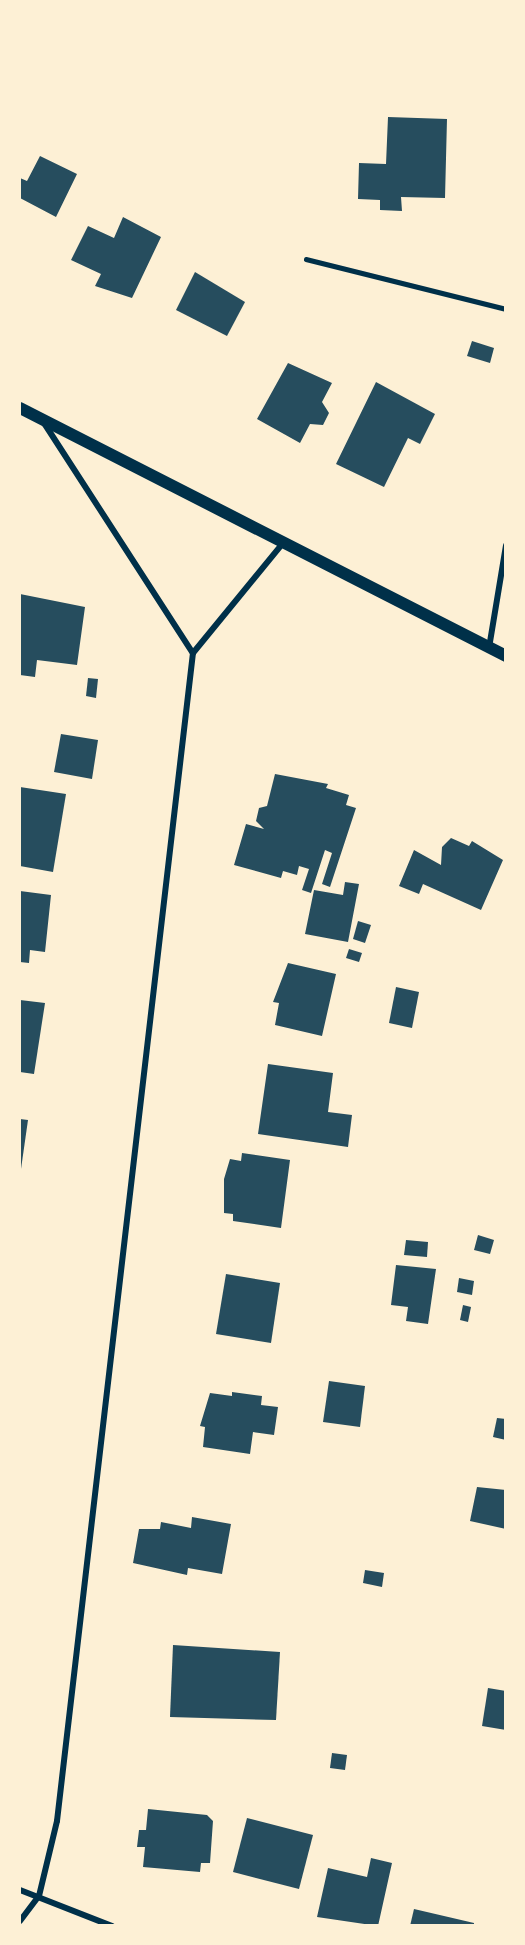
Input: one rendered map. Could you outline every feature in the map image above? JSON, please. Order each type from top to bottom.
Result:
[{"type":"main road","points":[[20,408],[506,656]]},
{"type":"street","points":[[42,420],[193,652]]},
{"type":"street","points":[[20,1921],[39,1896],[57,1821],[193,652],[284,542]]},
{"type":"street","points":[[489,648],[506,545]]},
{"type":"street","points":[[20,1890],[112,1926]]},
{"type":"lane","points":[[306,259],[506,309]]},
{"type":"building","points":[[388,117],[447,119],[445,198],[401,197],[402,211],[380,210],[380,200],[358,199],[359,163],[386,164]]},
{"type":"building","points":[[40,156],[77,174],[56,217],[20,198],[20,178],[27,181]]},
{"type":"building","points":[[123,217],[161,237],[132,298],[95,286],[101,274],[71,260],[88,226],[114,238]]},
{"type":"building","points":[[195,272],[245,302],[227,336],[176,310]]},
{"type":"building","points":[[472,341],[494,348],[490,363],[467,356]]},
{"type":"building","points":[[288,363],[332,383],[322,402],[329,413],[323,425],[310,424],[300,443],[257,419]]},
{"type":"building","points":[[376,382],[435,414],[420,444],[408,438],[384,487],[336,464]]},
{"type":"building","points":[[20,594],[85,607],[77,665],[37,660],[35,677],[20,675]]},
{"type":"building","points":[[88,678],[98,679],[96,698],[86,696]]},
{"type":"building","points":[[61,734],[98,740],[92,779],[54,772]]},
{"type":"building","points":[[275,774],[328,784],[326,788],[349,795],[346,805],[356,808],[330,887],[322,884],[332,853],[325,850],[311,893],[302,890],[309,869],[299,866],[297,875],[283,871],[281,878],[234,865],[246,824],[264,829],[256,821],[259,808],[267,806]]},
{"type":"building","points":[[20,787],[66,794],[53,872],[20,866]]},
{"type":"building","points":[[451,838],[469,846],[472,841],[503,860],[481,910],[423,884],[419,894],[399,886],[414,850],[441,865],[442,847]]},
{"type":"building","points":[[345,882],[359,884],[348,942],[305,934],[314,890],[343,895]]},
{"type":"building","points":[[20,891],[51,895],[45,952],[30,950],[29,963],[20,962]]},
{"type":"building","points":[[358,921],[371,925],[365,943],[353,939]]},
{"type":"building","points":[[349,949],[362,953],[359,962],[346,958]]},
{"type":"building","points":[[288,963],[336,974],[322,1036],[275,1025],[279,1003],[273,1002]]},
{"type":"building","points":[[396,987],[419,992],[412,1028],[389,1023]]},
{"type":"building","points":[[20,1000],[45,1003],[34,1074],[20,1072]]},
{"type":"building","points":[[268,1064],[333,1073],[328,1112],[352,1115],[348,1147],[258,1134]]},
{"type":"building","points":[[20,1119],[28,1120],[21,1169],[20,1169]]},
{"type":"building","points":[[242,1153],[290,1160],[281,1228],[233,1221],[233,1214],[224,1213],[224,1179],[230,1159],[241,1161]]},
{"type":"building","points":[[478,1235],[494,1240],[490,1254],[474,1250]]},
{"type":"building","points":[[406,1240],[428,1242],[427,1257],[404,1255]]},
{"type":"building","points":[[396,1265],[436,1269],[428,1324],[406,1321],[408,1307],[391,1305]]},
{"type":"building","points":[[226,1274],[280,1283],[271,1343],[216,1334]]},
{"type":"building","points":[[459,1278],[474,1281],[472,1295],[457,1292]]},
{"type":"building","points":[[463,1305],[471,1307],[468,1322],[460,1320]]},
{"type":"building","points":[[329,1381],[365,1386],[360,1427],[323,1422]]},
{"type":"building","points":[[232,1392],[262,1396],[261,1405],[278,1407],[274,1435],[253,1432],[250,1454],[203,1447],[205,1427],[200,1426],[210,1393],[232,1396]]},
{"type":"building","points":[[497,1418],[506,1419],[506,1440],[493,1437]]},
{"type":"building","points":[[477,1487],[506,1490],[506,1529],[470,1521]]},
{"type":"building","points":[[192,1517],[231,1524],[222,1574],[188,1568],[187,1575],[133,1563],[139,1529],[160,1529],[161,1522],[191,1528]]},
{"type":"building","points":[[365,1570],[384,1573],[382,1587],[363,1583]]},
{"type":"building","points":[[173,1645],[280,1652],[276,1720],[170,1717]]},
{"type":"building","points":[[488,1688],[506,1691],[506,1730],[482,1726]]},
{"type":"building","points":[[332,1753],[347,1755],[345,1770],[330,1768]]},
{"type":"building","points":[[148,1809],[207,1815],[213,1821],[210,1863],[201,1863],[200,1872],[143,1867],[145,1847],[137,1847],[139,1830],[146,1830]]},
{"type":"building","points":[[247,1818],[313,1835],[299,1889],[233,1872]]},
{"type":"building","points":[[371,1858],[392,1863],[378,1926],[317,1917],[328,1868],[367,1877]]},
{"type":"building","points":[[414,1909],[474,1923],[474,1926],[410,1926]]}]
